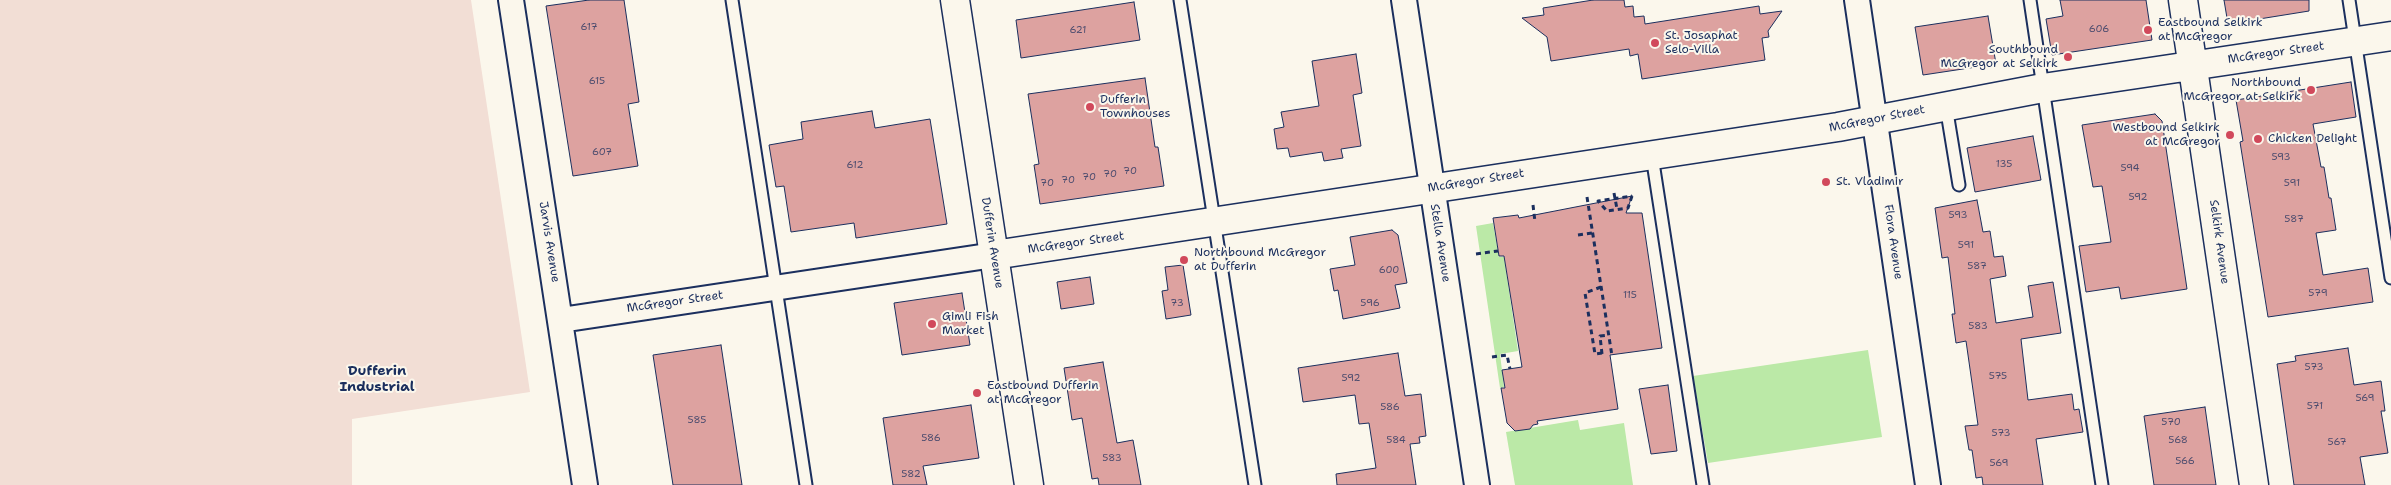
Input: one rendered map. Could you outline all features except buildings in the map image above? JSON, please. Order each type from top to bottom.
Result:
[{"type":"main road","name":"Dufferin Avenue","points":[[956,0],[1030,485]]},
{"type":"main road","name":"Selkirk Avenue","points":[[2183,0],[2254,485]]},
{"type":"main road","name":"McGregor Street","points":[[994,255],[1875,122],[1946,106],[2043,88],[2391,36]]},
{"type":"street","name":"Jarvis Avenue","points":[[511,0],[585,485]]},
{"type":"street","name":"Stella Avenue","points":[[1404,0],[1477,485]]},
{"type":"street","name":"Flora Avenue","points":[[1857,0],[1928,485]]},
{"type":"street","name":"McGregor Street","points":[[560,320],[994,255]]},
{"type":"lane","points":[[732,0],[806,485]]},
{"type":"lane","points":[[1180,0],[1255,485]]},
{"type":"lane","points":[[2030,0],[2102,485]]},
{"type":"lane","points":[[2349,0],[2391,278]]},
{"type":"lane","points":[[1946,106],[1958,185]]},
{"type":"lane","points":[[1651,155],[1703,485]]},
{"type":"path","points":[[1614,193],[1617,209]]},
{"type":"path","points":[[1632,196],[1628,208],[1617,209],[1607,210],[1598,201],[1632,196]]},
{"type":"path","points":[[1587,197],[1612,356]]},
{"type":"path","points":[[1533,205],[1535,222]]},
{"type":"path","points":[[1578,235],[1592,233]]},
{"type":"path","points":[[1476,254],[1498,251]]},
{"type":"path","points":[[1601,287],[1585,293],[1594,354],[1602,354],[1600,336],[1609,335]]},
{"type":"path","points":[[1492,357],[1507,355],[1510,369]]},
{"type":"shaded area","points":[[0,0],[471,0],[530,392],[352,419],[352,485],[0,485]]},
{"type":"green space","points":[[1493,223],[1499,257],[1504,257],[1518,351],[1500,354],[1504,387],[1500,388],[1476,226]]},
{"type":"green space","points":[[1868,350],[1882,437],[1708,463],[1693,376]]},
{"type":"green space","points":[[1578,420],[1580,430],[1624,423],[1633,485],[1515,485],[1506,432]]},
{"type":"place","name":"Eastbound Selkirk at McGregor","points":[[2148,30]]},
{"type":"place","name":"St. Josaphat Selo-Villa","points":[[1655,43]]},
{"type":"place","name":"Southbound McGregor at Selkirk","points":[[2068,57]]},
{"type":"place","name":"Northbound McGregor at Selkirk","points":[[2311,90]]},
{"type":"place","name":"Dufferin Townhouses","points":[[1090,107]]},
{"type":"place","name":"Westbound Selkirk at McGregor","points":[[2230,135]]},
{"type":"place","name":"Chicken Delight","points":[[2258,139]]},
{"type":"place","name":"St. Vladimir","points":[[1826,182]]},
{"type":"place","name":"Northbound McGregor at Dufferin","points":[[1184,260]]},
{"type":"place","name":"Gimli Fish Market","points":[[932,324]]},
{"type":"place","name":"Eastbound Dufferin at McGregor","points":[[977,393]]},
{"type":"district","name":"Dufferin Industrial","points":[[377,380]]}]
